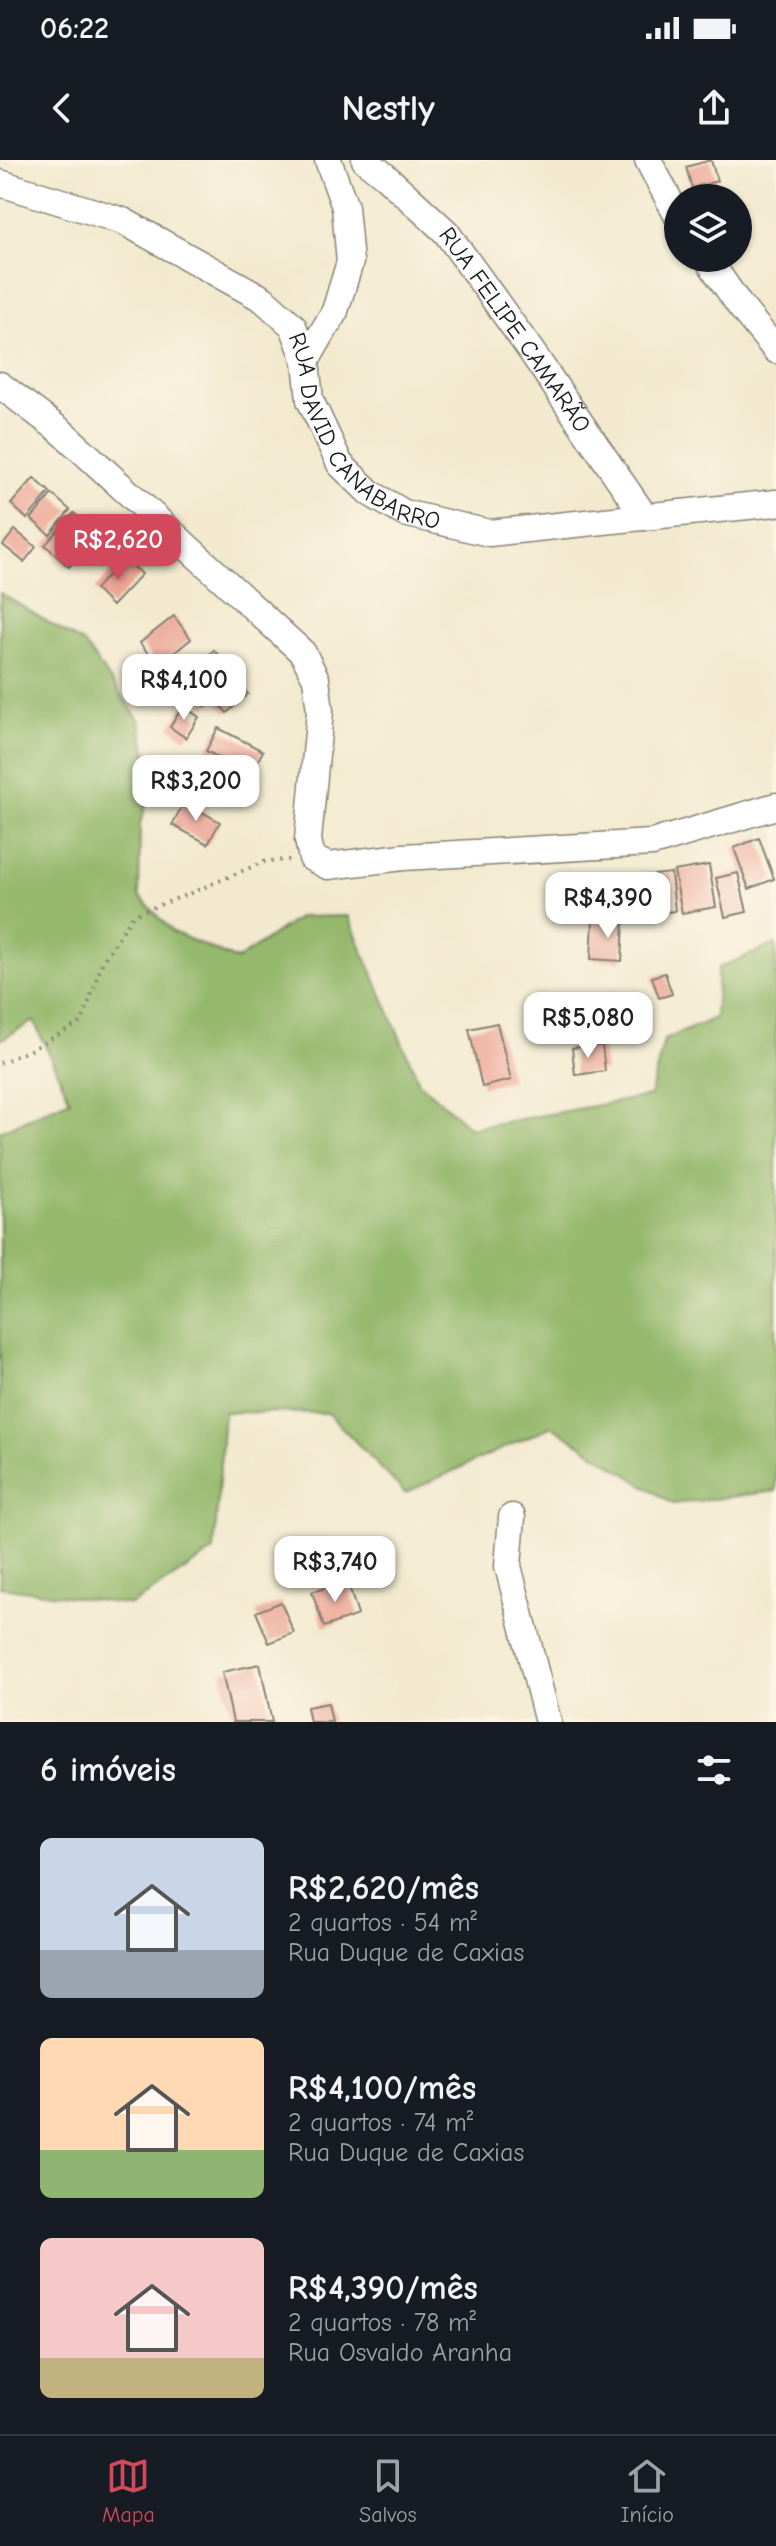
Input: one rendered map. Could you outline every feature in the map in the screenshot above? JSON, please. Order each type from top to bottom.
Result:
[{"type":"street","points":[[306,361],[335,311],[350,262],[345,207],[328,160]]},
{"type":"street","name":"RUA FELIPE CAMARÃO","points":[[365,160],[446,232],[645,517]]},
{"type":"street","points":[[648,160],[664,190]]},
{"type":"street","name":"RUA DAVID CANABARRO","points":[[0,183],[123,221],[263,299],[293,326],[306,361],[310,400],[340,464],[370,493],[404,513],[489,533],[776,503]]},
{"type":"street","points":[[717,272],[776,350]]},
{"type":"street","points":[[0,385],[62,432],[303,653],[316,679],[320,711],[308,840],[312,858],[328,866],[403,857],[652,843],[776,806]]},
{"type":"street","points":[[512,1517],[508,1566],[548,1722]]},
{"type":"path","points":[[0,1063],[82,1022],[103,961],[133,915],[266,861],[312,858]]},
{"type":"green space","points":[[0,593],[84,644],[140,721],[153,784],[140,824],[139,896],[173,932],[237,960],[299,917],[348,916],[419,1082],[470,1128],[650,1096],[664,1040],[715,1018],[718,968],[776,944],[776,1491],[673,1504],[552,1426],[405,1493],[328,1413],[224,1412],[214,1551],[131,1605],[0,1587],[0,1131],[70,1100],[34,1021],[0,1040]]},
{"type":"building","points":[[711,160],[717,181],[691,184],[686,167]]},
{"type":"building","points":[[34,478],[50,492],[27,519],[11,504]]},
{"type":"building","points":[[52,494],[70,510],[50,535],[31,519]]},
{"type":"building","points":[[74,513],[98,535],[69,567],[45,545]]},
{"type":"building","points":[[15,530],[36,547],[24,562],[3,545]]},
{"type":"building","points":[[124,558],[142,574],[112,606],[95,589]]},
{"type":"building","points":[[174,616],[191,639],[158,666],[140,643]]},
{"type":"building","points":[[214,650],[238,676],[206,707],[181,681]]},
{"type":"building","points":[[237,682],[248,694],[227,713],[216,701]]},
{"type":"building","points":[[183,706],[199,717],[186,738],[170,727]]},
{"type":"building","points":[[218,728],[263,751],[251,774],[206,751]]},
{"type":"building","points":[[184,802],[220,822],[208,844],[172,825]]},
{"type":"building","points":[[759,838],[774,879],[749,889],[734,848]]},
{"type":"building","points":[[709,865],[716,907],[682,913],[674,871]]},
{"type":"building","points":[[671,873],[675,911],[639,915],[634,877]]},
{"type":"building","points":[[738,873],[747,912],[725,917],[716,878]]},
{"type":"building","points":[[593,920],[624,921],[622,961],[591,959]]},
{"type":"building","points":[[665,973],[672,994],[659,998],[652,977]]},
{"type":"building","points":[[497,1023],[511,1080],[482,1087],[469,1029]]},
{"type":"building","points":[[602,1045],[605,1071],[575,1075],[572,1048]]},
{"type":"building","points":[[347,1581],[358,1615],[324,1627],[312,1592]]},
{"type":"building","points":[[281,1602],[294,1633],[269,1643],[256,1612]]},
{"type":"building","points":[[260,1664],[272,1722],[233,1722],[222,1672]]},
{"type":"building","points":[[328,1703],[332,1722],[310,1722],[307,1707]]}]
